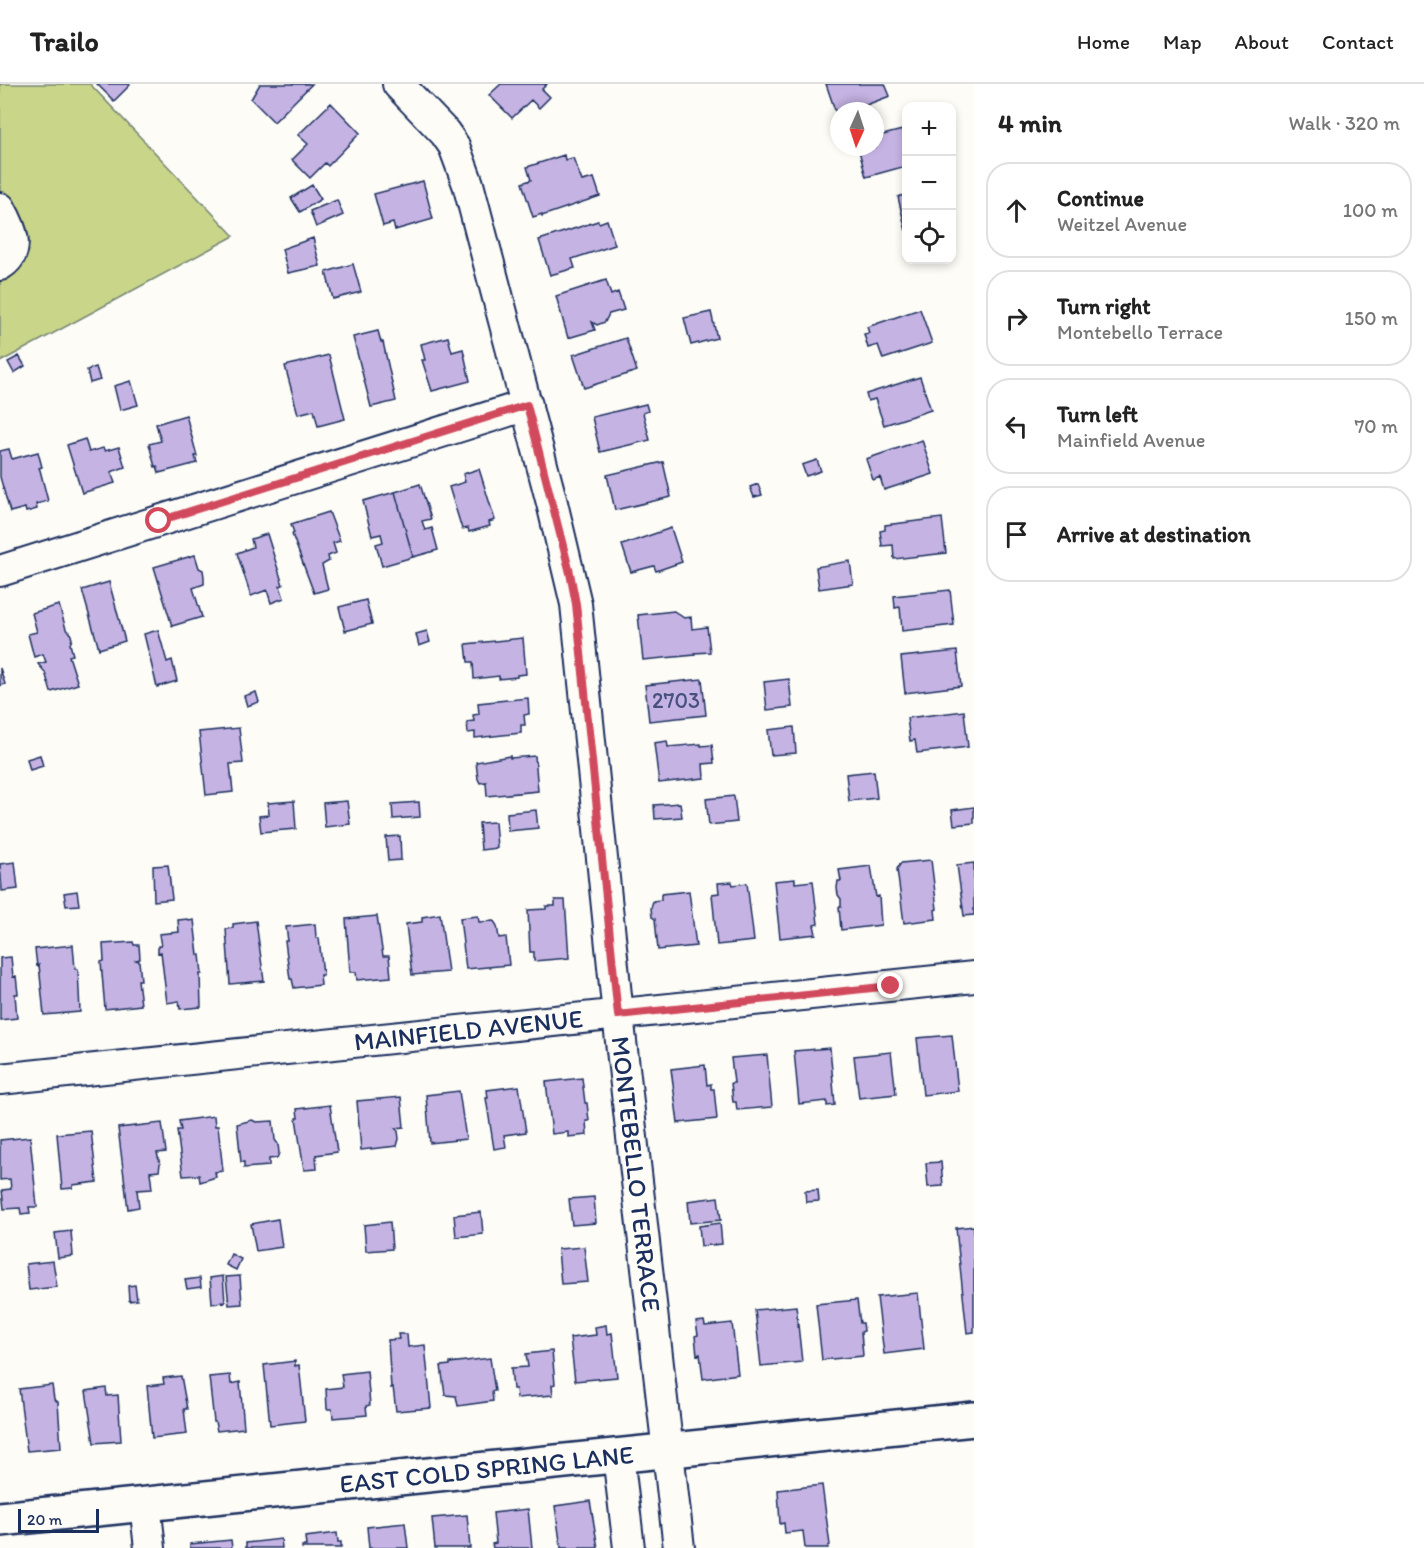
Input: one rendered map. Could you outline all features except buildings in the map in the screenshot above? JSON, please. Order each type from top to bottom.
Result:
[{"type":"main road","name":"EAST COLD SPRING LANE","points":[[0,1519],[974,1419]]},
{"type":"street","name":"MONTEBELLO TERRACE","points":[[398,84],[445,133],[454,146],[468,184],[527,405],[576,604],[618,1015],[679,1548]]},
{"type":"street","points":[[0,208],[14,238],[12,251],[6,262],[0,265]]},
{"type":"street","points":[[0,571],[527,405]]},
{"type":"street","name":"MAINFIELD AVENUE","points":[[0,1080],[974,977]]},
{"type":"street","points":[[618,1455],[629,1548]]},
{"type":"street","points":[[145,1504],[150,1548]]},
{"type":"green space","points":[[0,84],[90,84],[234,236],[0,362]]},
{"type":"route","points":[[159,521],[527,405],[576,604],[618,1015],[891,986]]}]
